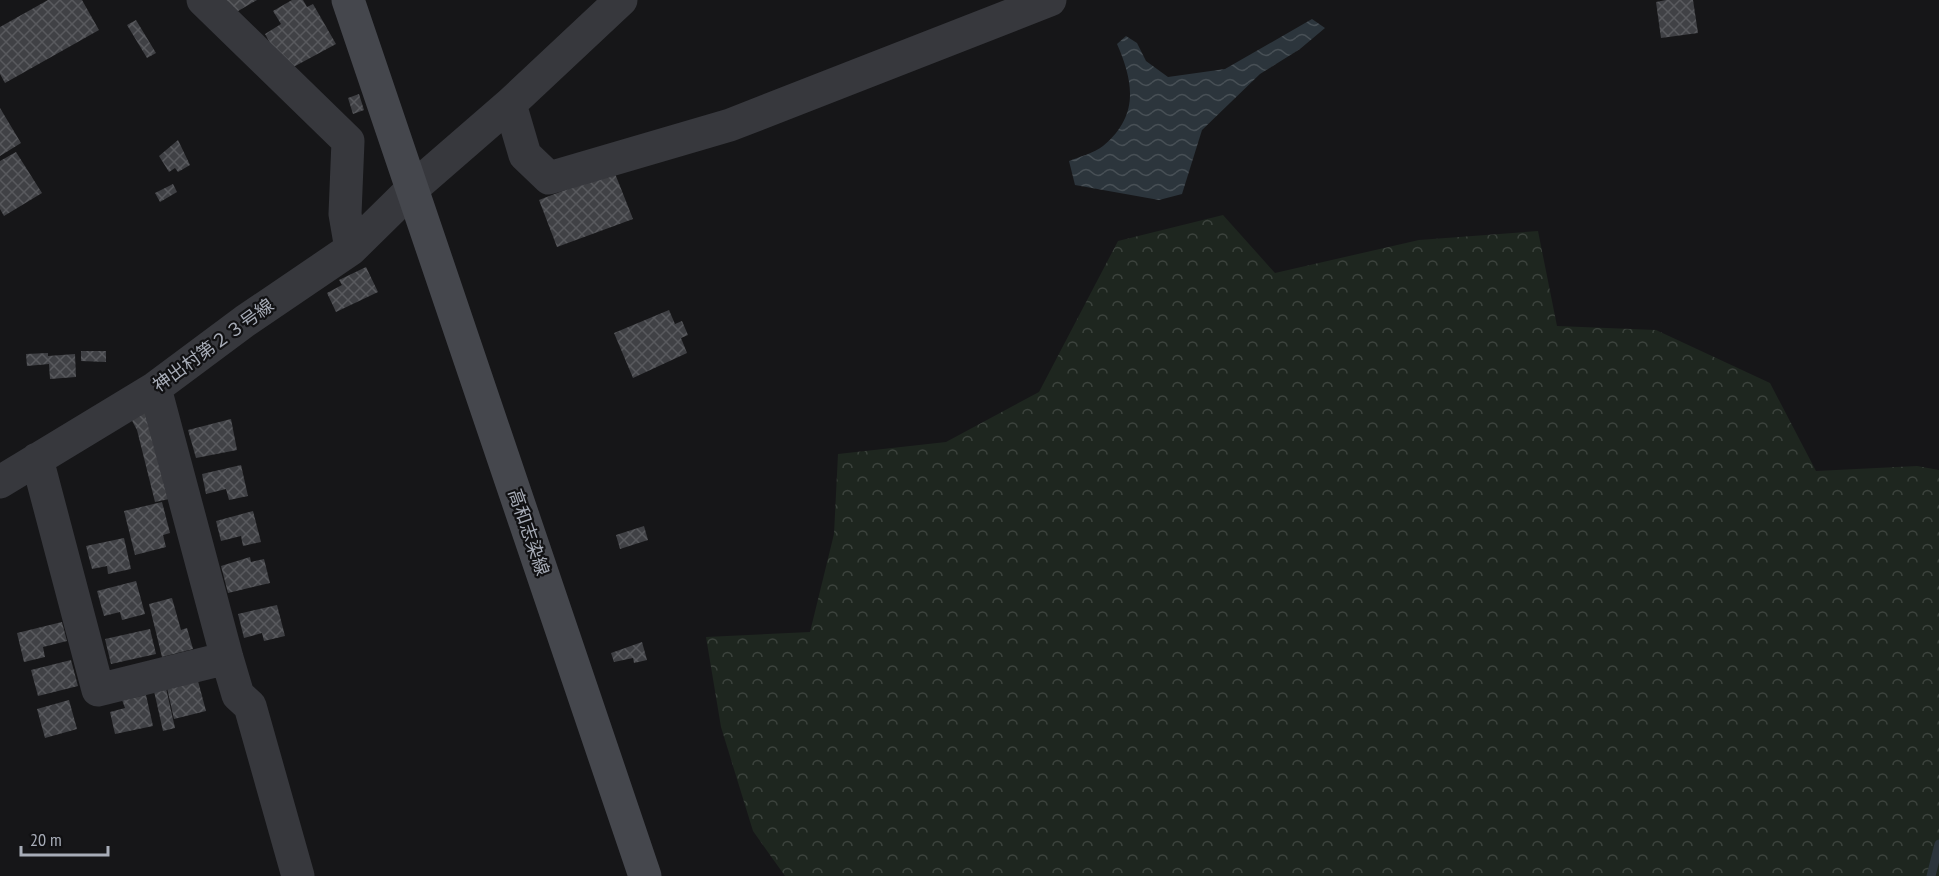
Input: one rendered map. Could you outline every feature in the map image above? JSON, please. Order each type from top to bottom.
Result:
[{"type":"street","points":[[203,0],[348,141],[345,214],[351,249]]},
{"type":"street","name":"高和志染線","points":[[348,0],[645,876]]},
{"type":"street","name":"神出村第２３号線","points":[[0,482],[155,388],[245,321],[351,249],[412,189],[510,104],[621,0]]},
{"type":"street","points":[[510,104],[525,155],[549,178],[730,125],[1050,0]]},
{"type":"street","points":[[155,388],[227,658],[238,695],[250,706],[298,876]]},
{"type":"street","points":[[37,459],[98,690],[227,658]]},
{"type":"green space","points":[[1223,215],[1275,273],[1419,240],[1538,231],[1557,326],[1656,330],[1770,383],[1816,471],[1917,466],[1939,470],[1939,876],[785,876],[753,831],[721,727],[706,637],[810,632],[834,534],[838,454],[946,442],[1039,392],[1118,241]]},
{"type":"water","points":[[1312,19],[1325,28],[1300,49],[1260,74],[1202,130],[1182,194],[1159,200],[1075,185],[1069,161],[1103,146],[1115,135],[1128,111],[1130,86],[1117,44],[1126,36],[1137,43],[1146,61],[1168,77],[1225,69]]},
{"type":"building","points":[[48,0],[82,0],[99,30],[5,83],[0,74],[0,27]]},
{"type":"building","points":[[224,0],[257,0],[233,14]]},
{"type":"building","points":[[292,0],[303,0],[307,7],[313,4],[336,44],[286,71],[265,34],[281,24],[273,11]]},
{"type":"building","points":[[1693,0],[1698,33],[1661,38],[1656,2]]},
{"type":"building","points":[[136,20],[156,53],[147,58],[127,25]]},
{"type":"building","points":[[359,94],[364,110],[353,114],[348,98]]},
{"type":"building","points":[[0,108],[21,143],[0,156]]},
{"type":"building","points":[[178,140],[190,165],[178,172],[175,168],[169,172],[159,156]]},
{"type":"building","points":[[16,152],[42,193],[4,216],[0,209],[0,161]]},
{"type":"building","points":[[614,171],[633,219],[557,247],[539,200]]},
{"type":"building","points":[[173,184],[177,192],[160,202],[155,193]]},
{"type":"building","points":[[366,267],[378,292],[336,312],[327,293],[342,285],[339,280]]},
{"type":"building","points":[[669,310],[675,324],[682,321],[688,335],[681,338],[687,353],[633,378],[614,333]]},
{"type":"building","points":[[81,351],[106,351],[106,362],[81,361]]},
{"type":"building","points":[[48,353],[48,356],[75,354],[76,377],[50,379],[49,364],[27,366],[26,354]]},
{"type":"building","points":[[147,408],[174,498],[155,502],[137,430],[130,417]]},
{"type":"building","points":[[231,419],[237,450],[196,458],[188,430]]},
{"type":"building","points":[[241,465],[248,496],[229,500],[226,489],[206,494],[202,474]]},
{"type":"building","points":[[162,502],[170,533],[163,535],[166,547],[135,555],[124,511]]},
{"type":"building","points":[[253,511],[261,542],[243,546],[241,536],[221,541],[216,521]]},
{"type":"building","points":[[644,526],[648,540],[620,549],[616,535]]},
{"type":"building","points":[[124,538],[131,569],[108,574],[107,566],[92,569],[86,546]]},
{"type":"building","points":[[250,557],[251,562],[264,559],[270,583],[228,593],[221,566]]},
{"type":"building","points":[[136,581],[145,614],[122,620],[120,612],[104,616],[97,591]]},
{"type":"building","points":[[172,598],[181,630],[187,628],[193,649],[162,657],[149,604]]},
{"type":"building","points":[[277,605],[285,636],[264,641],[262,633],[244,638],[238,614]]},
{"type":"building","points":[[62,622],[67,641],[43,647],[45,657],[24,662],[17,633]]},
{"type":"building","points":[[150,629],[156,654],[111,664],[105,639]]},
{"type":"building","points":[[642,642],[647,660],[634,663],[633,658],[614,662],[611,653]]},
{"type":"building","points":[[71,660],[78,686],[38,696],[31,670]]},
{"type":"building","points":[[198,681],[206,711],[174,719],[167,688]]},
{"type":"building","points":[[166,688],[175,728],[163,731],[154,691]]},
{"type":"building","points":[[146,695],[153,726],[115,734],[110,712],[125,708],[122,700]]},
{"type":"building","points":[[69,700],[77,729],[45,738],[37,709]]},
{"type":"waterway","points":[[1931,876],[1939,844]]}]
